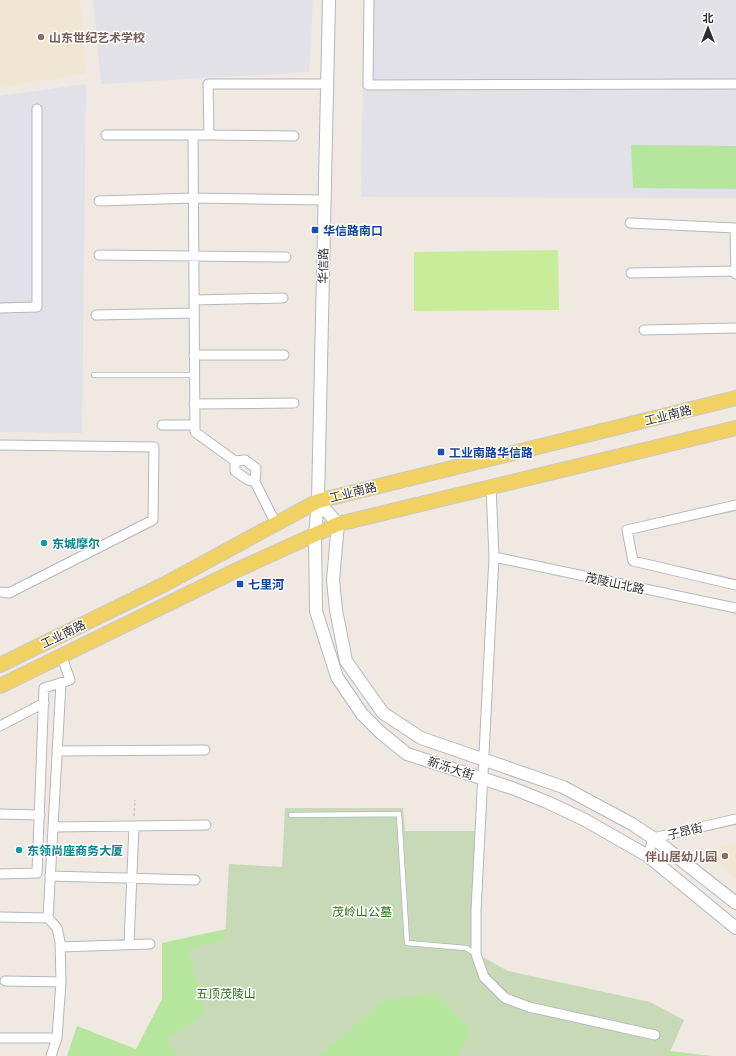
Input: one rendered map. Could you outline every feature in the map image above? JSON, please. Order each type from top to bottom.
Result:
[{"type":"main road","name":"华信路","points":[[318,501],[329,0]]},
{"type":"main road","name":"工业南路","points":[[0,665],[165,584],[318,501],[736,398]]},
{"type":"main road","name":"工业南路","points":[[0,686],[62,657],[237,570],[338,524],[736,428]]},
{"type":"main road","points":[[318,501],[338,524]]},
{"type":"main road","name":"新泺大街","points":[[318,501],[315,535],[316,611],[337,677],[362,714],[380,732],[407,754],[512,788],[553,805],[585,820],[648,856],[736,928]]},
{"type":"main road","name":"新泺大街","points":[[338,524],[333,580],[336,610],[346,660],[383,713],[421,738],[563,787],[632,824],[653,838],[736,903]]},
{"type":"street","points":[[369,0],[368,85],[736,84]]},
{"type":"street","points":[[209,135],[208,84],[327,84]]},
{"type":"street","points":[[0,308],[38,307],[38,109]]},
{"type":"street","points":[[193,135],[195,432],[235,461],[244,460],[256,468],[255,482],[276,524]]},
{"type":"street","points":[[106,136],[294,136]]},
{"type":"street","points":[[99,201],[193,198],[324,200]]},
{"type":"street","points":[[630,224],[735,228],[736,274]]},
{"type":"street","points":[[99,256],[193,255],[286,257]]},
{"type":"street","points":[[632,273],[736,271]]},
{"type":"street","points":[[194,300],[283,298]]},
{"type":"street","points":[[96,315],[194,313]]},
{"type":"street","points":[[644,330],[736,328]]},
{"type":"street","points":[[194,355],[284,355]]},
{"type":"street","points":[[194,404],[294,403]]},
{"type":"street","points":[[162,424],[195,425]]},
{"type":"street","points":[[0,445],[154,448],[153,520],[9,593],[0,592]]},
{"type":"street","points":[[235,461],[235,471],[248,480],[255,482]]},
{"type":"street","points":[[491,487],[494,558],[484,779],[476,911],[476,954],[484,977],[505,998],[529,1007],[655,1035]]},
{"type":"street","points":[[736,505],[627,530],[633,561],[736,585]]},
{"type":"street","name":"茂陵山北路","points":[[494,558],[736,608]]},
{"type":"street","points":[[0,874],[37,873],[44,688],[70,680],[62,657]]},
{"type":"street","points":[[51,1056],[57,1038],[61,982],[60,948],[57,928],[48,918],[61,683]]},
{"type":"street","points":[[0,726],[44,703]]},
{"type":"street","points":[[57,751],[205,750]]},
{"type":"street","points":[[0,814],[40,815]]},
{"type":"street","name":"子昂街","points":[[648,856],[653,838],[736,819]]},
{"type":"street","points":[[53,827],[206,825]]},
{"type":"street","points":[[129,944],[133,878],[134,826]]},
{"type":"street","points":[[50,876],[195,880]]},
{"type":"street","points":[[0,917],[48,918]]},
{"type":"street","points":[[60,948],[150,944]]},
{"type":"street","points":[[5,981],[61,982]]},
{"type":"street","points":[[0,1038],[57,1038]]},
{"type":"lane","points":[[94,375],[194,375]]},
{"type":"lane","points":[[290,815],[399,814],[407,943],[466,948],[476,954]]},
{"type":"path","points":[[134,826],[135,800]]},
{"type":"shaded area","name":"山东世纪艺术学校","points":[[0,0],[80,0],[85,73],[0,88]]},
{"type":"shaded area","points":[[93,0],[313,0],[309,72],[101,84]]},
{"type":"shaded area","points":[[364,0],[736,0],[736,198],[361,197]]},
{"type":"shaded area","points":[[86,84],[82,433],[0,432],[0,96]]},
{"type":"shaded area","name":"伴山居幼儿园","points":[[736,843],[736,879],[717,864],[712,849]]},
{"type":"green space","points":[[631,145],[736,146],[736,189],[633,188]]},
{"type":"green space","points":[[558,250],[559,310],[414,311],[414,252]]},
{"type":"green space","name":"茂岭山公墓","points":[[285,808],[403,808],[405,831],[476,831],[477,954],[508,971],[650,1002],[684,1020],[670,1052],[662,1056],[458,1056],[471,1030],[436,993],[385,1000],[319,1056],[177,1056],[166,1040],[205,1013],[188,950],[225,939],[229,864],[282,867]]},
{"type":"green space","name":"五顶茂陵山","points":[[272,919],[407,952],[547,1056],[67,1056],[77,1026],[136,1049],[162,999],[162,943]]},
{"type":"green space","points":[[669,1051],[712,1056],[659,1056]]},
{"type":"place","name":"山东世纪艺术学校","points":[[41,37]]},
{"type":"place","name":"华信路南口","points":[[315,230]]},
{"type":"place","name":"工业南路华信路","points":[[441,452]]},
{"type":"place","name":"东城摩尔","points":[[44,543]]},
{"type":"place","name":"七里河","points":[[240,584]]},
{"type":"place","name":"东领尚座商务大厦","points":[[19,850]]},
{"type":"place","name":"伴山居幼儿园","points":[[725,856]]}]
